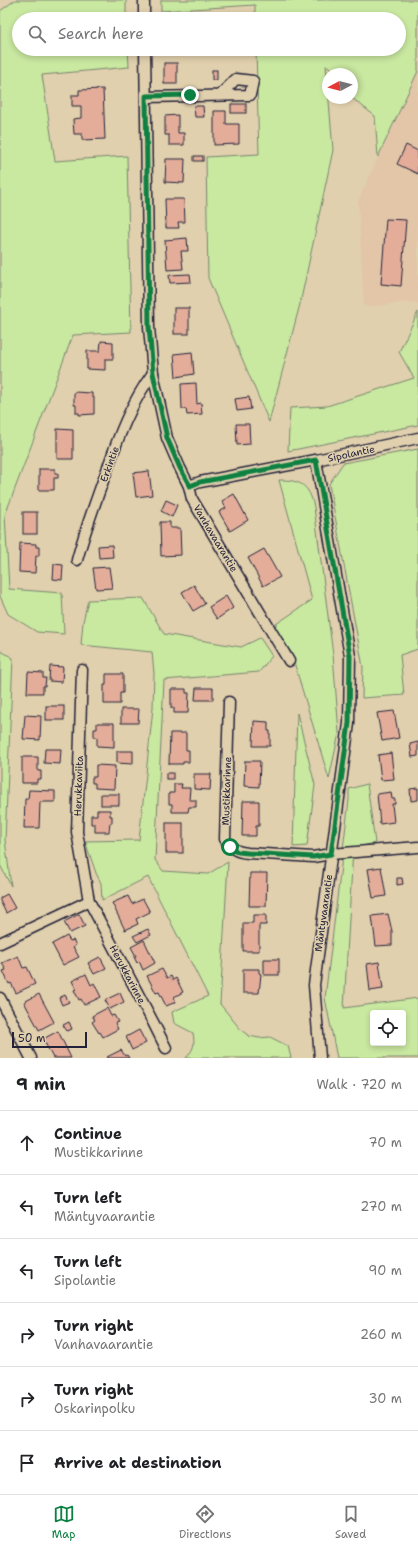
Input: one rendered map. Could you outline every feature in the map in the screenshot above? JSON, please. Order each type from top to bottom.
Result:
[{"type":"street","points":[[144,0],[144,12]]},
{"type":"street","name":"Vanhavaarantie","points":[[145,56],[149,327],[153,373],[167,438],[180,468],[190,486],[192,499],[289,661]]},
{"type":"street","points":[[146,96],[220,95]]},
{"type":"street","name":"Erkintie","points":[[77,560],[86,526],[126,418],[140,390],[153,373]]},
{"type":"street","name":"Sipolantie","points":[[190,486],[200,482],[316,460],[418,438]]},
{"type":"street","name":"Mäntyvaarantie","points":[[316,460],[350,656],[349,723],[314,985],[320,1058]]},
{"type":"street","name":"Herukkaviita","points":[[82,670],[77,832],[88,901]]},
{"type":"street","name":"Mustikkarinne","points":[[229,702],[225,839],[230,847],[238,852],[313,857],[331,854],[418,847]]},
{"type":"street","points":[[0,943],[88,901]]},
{"type":"street","name":"Herukkarinne","points":[[88,901],[166,1048]]},
{"type":"street","points":[[0,998],[31,1058]]},
{"type":"shaded area","points":[[418,71],[418,304],[413,302],[364,307],[358,201]]},
{"type":"green space","points":[[15,0],[126,0],[126,12],[12,12],[12,56],[128,56],[129,67],[42,75],[55,161],[127,156],[131,332],[73,335],[5,515],[9,589],[62,593],[64,634],[37,632],[8,614],[0,596],[0,11]]},
{"type":"green space","points":[[161,0],[418,0],[418,71],[378,157],[375,116],[358,103],[358,68],[330,68],[326,65],[326,68],[322,68],[322,104],[329,104],[333,150],[300,304],[269,422],[208,278],[206,157],[259,154],[256,56],[406,56],[406,12],[255,12],[255,5],[161,11]]},
{"type":"green space","points":[[418,312],[418,425],[288,451],[290,408],[327,406],[414,378],[399,352]]},
{"type":"green space","points":[[418,449],[418,649],[400,655],[404,695],[362,698],[363,667],[329,484],[343,463]]},
{"type":"green space","points":[[279,480],[293,481],[303,485],[310,494],[314,507],[333,655],[339,733],[329,779],[291,652],[275,630],[276,624],[312,600]]},
{"type":"green space","points":[[143,598],[164,634],[241,647],[260,638],[272,656],[259,672],[164,680],[155,860],[163,871],[208,874],[228,862],[220,1004],[241,1030],[249,1036],[259,1038],[270,1037],[288,1046],[291,1058],[186,1058],[193,1047],[193,1033],[174,1023],[172,1012],[208,996],[148,877],[102,900],[101,883],[85,841],[139,840],[153,708],[154,673],[152,652],[81,645],[83,622],[88,600]]},
{"type":"green space","points":[[1,651],[13,658],[5,840],[11,886],[0,865]]},
{"type":"green space","points":[[297,713],[315,785],[307,846],[293,847]]},
{"type":"green space","points":[[367,784],[375,843],[353,848],[344,1008],[418,998],[418,1058],[337,1058],[325,998],[349,800],[349,789]]},
{"type":"building","points":[[164,63],[177,63],[177,84],[164,84]]},
{"type":"building","points":[[212,70],[217,70],[217,80],[212,80]]},
{"type":"building","points":[[103,89],[105,139],[82,140],[82,134],[74,134],[73,119],[81,118],[81,106],[72,106],[72,95],[79,95],[79,90]]},
{"type":"building","points":[[231,104],[246,104],[246,113],[231,113]]},
{"type":"building","points":[[194,106],[203,106],[204,117],[195,117]]},
{"type":"building","points":[[214,111],[226,111],[226,124],[239,124],[239,144],[214,145]]},
{"type":"building","points":[[178,115],[178,133],[184,133],[184,145],[169,145],[169,135],[165,135],[165,116]]},
{"type":"building","points":[[406,145],[418,151],[418,174],[397,164]]},
{"type":"building","points":[[194,156],[203,156],[203,161],[194,161]]},
{"type":"building","points":[[166,159],[185,159],[184,183],[165,182]]},
{"type":"building","points":[[165,199],[184,199],[185,222],[178,222],[179,228],[166,228]]},
{"type":"building","points":[[386,219],[406,220],[401,286],[381,284]]},
{"type":"building","points":[[187,238],[188,251],[181,251],[183,269],[167,270],[165,240]]},
{"type":"building","points":[[190,274],[191,282],[170,283],[169,275]]},
{"type":"building","points":[[174,308],[189,308],[189,334],[174,334]]},
{"type":"building","points":[[101,341],[113,342],[113,359],[105,359],[105,370],[87,369],[87,351],[100,351]]},
{"type":"building","points":[[192,352],[194,374],[176,377],[174,354]]},
{"type":"building","points":[[196,383],[197,404],[201,403],[202,414],[187,415],[186,409],[182,409],[181,384]]},
{"type":"building","points":[[74,392],[92,393],[92,397],[94,397],[94,414],[79,415],[79,413],[76,413],[76,405],[74,405]]},
{"type":"building","points":[[249,397],[251,409],[237,411],[235,399]]},
{"type":"building","points":[[236,424],[249,424],[250,444],[237,445]]},
{"type":"building","points":[[57,429],[73,430],[73,459],[57,459]]},
{"type":"building","points":[[39,469],[55,469],[55,473],[58,473],[58,478],[54,478],[54,490],[39,490]]},
{"type":"building","points":[[149,471],[152,495],[136,497],[133,473]]},
{"type":"building","points":[[234,494],[248,520],[230,531],[219,512],[226,508],[222,501]]},
{"type":"building","points":[[166,500],[177,505],[172,517],[161,511]]},
{"type":"building","points":[[23,512],[37,512],[37,534],[23,534]]},
{"type":"building","points":[[160,522],[170,522],[170,528],[180,528],[181,555],[161,556]]},
{"type":"building","points":[[20,543],[36,544],[36,547],[39,547],[39,556],[36,556],[35,573],[19,572]]},
{"type":"building","points":[[112,545],[113,557],[99,558],[98,546]]},
{"type":"building","points":[[264,549],[280,577],[263,586],[248,558]]},
{"type":"building","points":[[54,564],[63,565],[62,580],[53,579]]},
{"type":"building","points":[[109,567],[112,588],[96,589],[93,568]]},
{"type":"building","points":[[194,585],[205,604],[193,611],[182,592]]},
{"type":"building","points":[[226,596],[233,608],[217,619],[209,607]]},
{"type":"building","points":[[50,666],[63,667],[62,682],[49,681]]},
{"type":"building","points":[[28,672],[43,673],[43,678],[46,678],[45,686],[43,686],[43,693],[27,693]]},
{"type":"building","points":[[106,674],[123,674],[123,693],[120,693],[120,704],[104,704],[104,685],[106,685]]},
{"type":"building","points":[[196,688],[213,688],[213,700],[195,700]]},
{"type":"building","points":[[171,689],[186,689],[186,693],[189,693],[188,713],[174,713],[174,708],[171,708]]},
{"type":"building","points":[[46,706],[64,706],[64,720],[46,720]]},
{"type":"building","points":[[121,709],[139,709],[138,723],[121,723]]},
{"type":"building","points":[[394,711],[399,738],[382,741],[377,713]]},
{"type":"building","points":[[25,715],[41,716],[40,740],[23,739]]},
{"type":"building","points":[[254,721],[268,722],[268,731],[270,731],[270,746],[253,746]]},
{"type":"building","points":[[97,723],[114,723],[114,747],[97,746],[97,737],[94,737],[94,729],[97,729]]},
{"type":"building","points":[[170,733],[186,733],[186,750],[189,750],[189,762],[183,762],[183,764],[169,764]]},
{"type":"building","points":[[418,742],[418,756],[412,757],[410,744]]},
{"type":"building","points":[[45,749],[61,749],[60,764],[44,763]]},
{"type":"building","points":[[117,751],[133,751],[133,764],[117,763]]},
{"type":"building","points":[[391,753],[394,779],[381,780],[378,755]]},
{"type":"building","points":[[22,757],[38,757],[38,771],[41,771],[41,779],[37,779],[37,783],[22,783]]},
{"type":"building","points":[[245,761],[260,761],[259,787],[244,786]]},
{"type":"building","points":[[96,765],[115,766],[114,789],[95,788],[95,783],[92,783],[92,777],[96,777]]},
{"type":"building","points":[[166,773],[173,773],[173,779],[166,779]]},
{"type":"building","points":[[194,774],[211,774],[210,790],[194,789]]},
{"type":"building","points":[[174,784],[182,784],[181,788],[190,788],[189,800],[196,800],[196,807],[189,807],[188,812],[172,812],[172,804],[169,804],[169,793],[174,793]]},
{"type":"building","points":[[418,788],[418,800],[411,801],[410,789]]},
{"type":"building","points":[[29,790],[55,791],[55,802],[40,802],[39,828],[24,828],[25,799],[28,799]]},
{"type":"building","points":[[391,792],[392,799],[395,799],[395,804],[392,804],[394,822],[380,824],[377,794]]},
{"type":"building","points":[[101,794],[119,794],[119,805],[101,805]]},
{"type":"building","points":[[243,801],[259,801],[259,826],[256,826],[256,836],[242,836]]},
{"type":"building","points":[[97,810],[110,810],[112,823],[110,823],[109,832],[95,832],[95,824],[91,824],[91,815],[97,815]]},
{"type":"building","points":[[166,823],[183,823],[183,853],[166,853]]},
{"type":"building","points":[[381,867],[386,896],[373,898],[368,869]]},
{"type":"building","points":[[250,873],[267,873],[266,906],[249,906]]},
{"type":"building","points":[[397,878],[402,878],[403,884],[397,885]]},
{"type":"building","points":[[7,894],[15,908],[6,913],[0,898]]},
{"type":"building","points":[[128,896],[132,904],[143,899],[150,912],[136,919],[138,924],[125,930],[112,903]]},
{"type":"building","points":[[79,914],[85,926],[70,933],[64,922]]},
{"type":"building","points":[[388,914],[392,931],[392,945],[376,946],[372,916]]},
{"type":"building","points":[[253,915],[266,915],[266,925],[259,925],[259,951],[243,951],[243,923],[253,923]]},
{"type":"building","points":[[148,929],[151,935],[137,942],[133,936]]},
{"type":"building","points":[[67,936],[70,941],[73,940],[76,945],[73,947],[79,957],[63,965],[52,944]]},
{"type":"building","points":[[144,940],[155,963],[143,970],[139,961],[137,963],[134,957],[136,956],[131,947]]},
{"type":"building","points":[[18,956],[23,968],[27,967],[35,984],[16,993],[11,983],[9,984],[3,971],[6,970],[2,963]]},
{"type":"building","points":[[100,957],[106,968],[94,974],[88,963]]},
{"type":"building","points":[[264,959],[279,959],[279,975],[264,975]]},
{"type":"building","points":[[379,962],[383,989],[370,991],[367,964]]},
{"type":"building","points":[[162,969],[167,978],[171,976],[173,980],[176,978],[183,992],[174,997],[176,1002],[166,1006],[159,992],[156,993],[147,976]]},
{"type":"building","points":[[243,969],[259,969],[259,973],[261,974],[259,993],[243,993]]},
{"type":"building","points":[[86,974],[91,985],[94,983],[101,997],[84,1005],[81,999],[79,1000],[74,990],[76,989],[72,981]]},
{"type":"building","points":[[120,993],[124,1002],[110,1009],[105,1000]]},
{"type":"building","points":[[39,994],[54,1022],[39,1030],[24,1002]]},
{"type":"building","points":[[65,995],[69,1002],[62,1005],[59,998]]},
{"type":"building","points":[[107,1008],[111,1016],[114,1015],[118,1022],[115,1023],[118,1029],[103,1037],[92,1022],[95,1020],[92,1016]]},
{"type":"building","points":[[69,1022],[72,1029],[67,1031],[63,1025]]},
{"type":"building","points":[[139,1030],[146,1043],[132,1050],[126,1037]]},
{"type":"building","points":[[58,1031],[71,1058],[53,1058],[43,1039]]},
{"type":"building","points":[[121,1050],[125,1056],[127,1055],[129,1058],[107,1058],[107,1057]]},
{"type":"route","points":[[190,95],[146,96],[149,327],[153,373],[167,438],[180,468],[190,486],[200,482],[316,460],[350,656],[349,723],[336,808],[331,854],[313,857],[248,853],[238,852],[230,847]]}]
